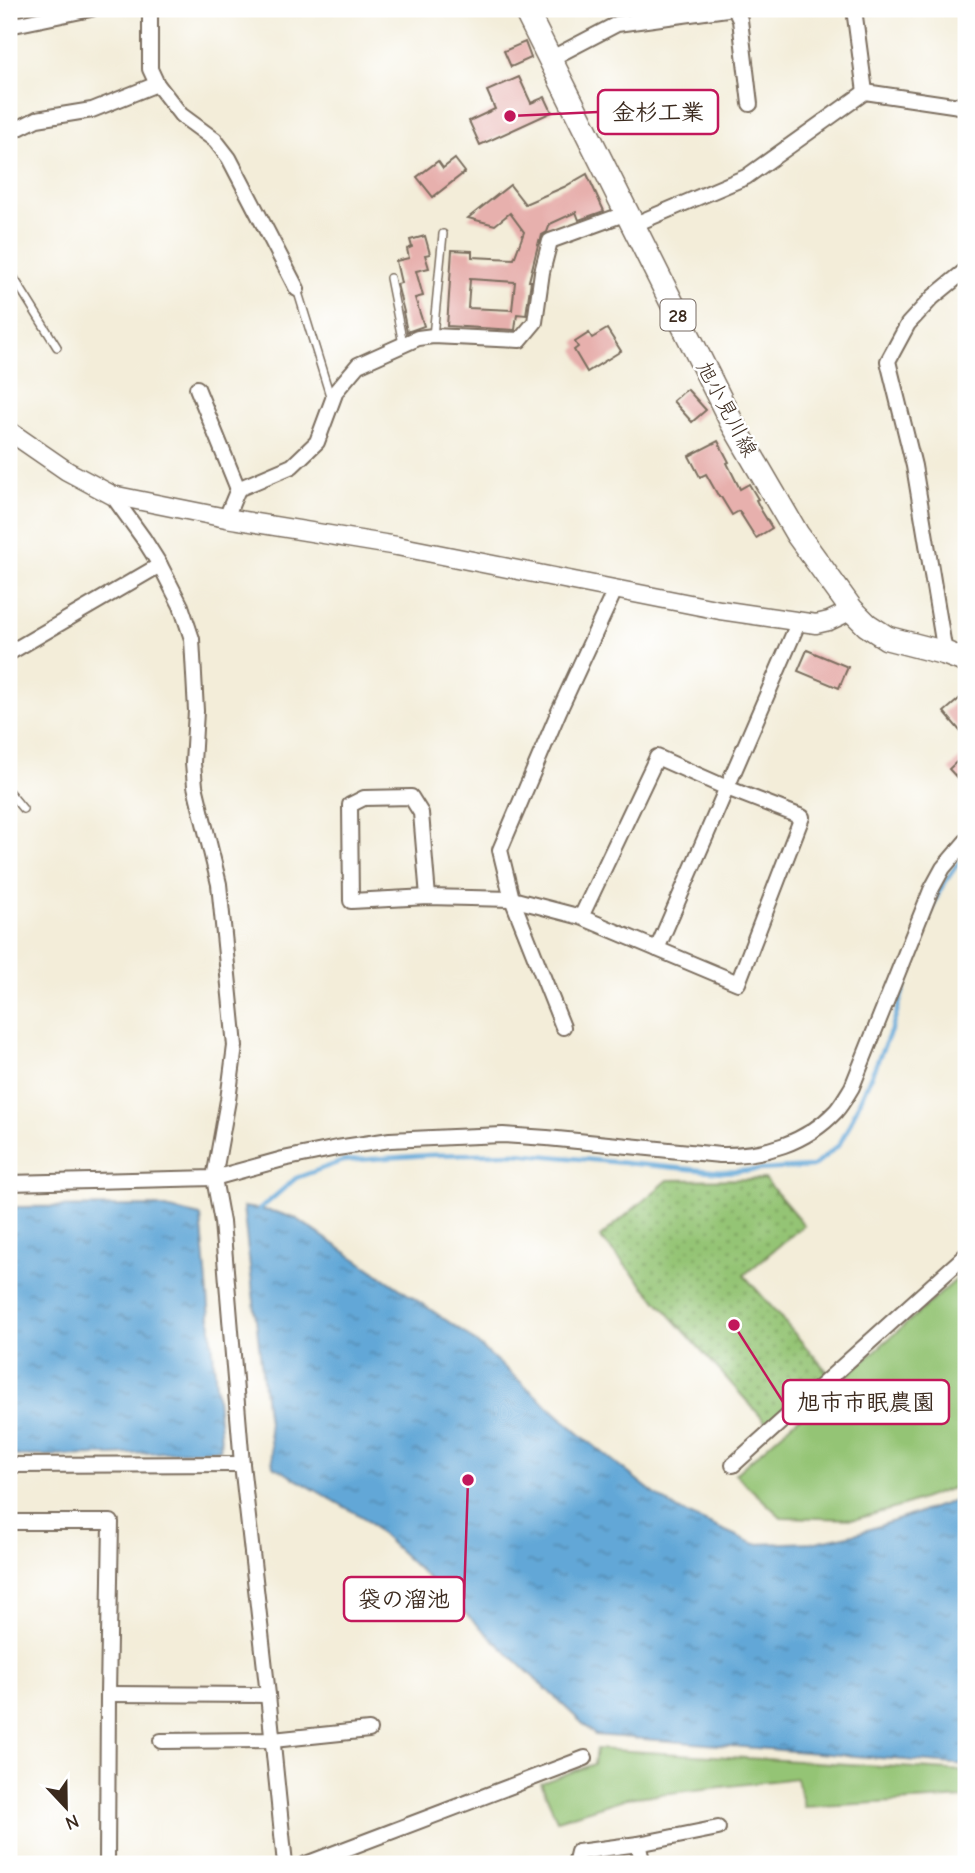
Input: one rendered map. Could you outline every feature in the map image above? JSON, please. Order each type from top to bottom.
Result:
[{"type":"main road","name":"旭小見川線","points":[[525,9],[731,421],[797,534],[852,610],[867,625],[887,638],[956,657]]},
{"type":"street","points":[[9,26],[91,9]]},
{"type":"street","points":[[150,9],[150,69],[157,84],[181,115],[215,140],[229,158],[298,289]]},
{"type":"street","points":[[550,59],[617,24],[727,9]]},
{"type":"street","points":[[735,9],[740,20],[750,104]]},
{"type":"street","points":[[854,9],[865,92]]},
{"type":"street","points":[[9,133],[37,119],[92,110],[157,84]]},
{"type":"street","points":[[226,518],[238,489],[292,466],[317,442],[336,391],[358,365],[418,338],[433,336],[520,340],[535,322],[542,272],[550,241],[591,224],[630,219],[746,177],[865,92],[966,107]]},
{"type":"street","points":[[956,657],[888,361],[908,324],[933,297],[966,270]]},
{"type":"street","points":[[197,388],[238,489]]},
{"type":"street","points":[[9,431],[67,471],[112,495],[226,518],[397,546],[720,610],[816,624],[852,610]]},
{"type":"street","points":[[112,495],[160,565],[181,606],[192,639],[196,711],[193,763],[195,786],[219,884],[235,1046],[214,1178],[222,1222],[242,1464],[285,1864]]},
{"type":"street","points":[[9,653],[160,565]]},
{"type":"street","points":[[563,1027],[512,899],[500,850],[559,711],[615,590]]},
{"type":"street","points":[[657,949],[799,621]]},
{"type":"street","points":[[428,897],[421,813],[411,797],[364,798],[350,805],[351,901],[428,897],[512,899],[581,917],[738,983],[802,817],[657,757],[581,917]]},
{"type":"street","points":[[9,1183],[214,1178],[323,1150],[390,1140],[502,1135],[745,1156],[789,1144],[838,1110],[852,1087],[931,890],[943,868],[966,841]]},
{"type":"street","points":[[733,1465],[966,1255]]},
{"type":"street","points":[[9,1465],[242,1464]]},
{"type":"street","points":[[9,1522],[111,1522],[107,1864]]},
{"type":"street","points":[[108,1693],[268,1695]]},
{"type":"street","points":[[161,1741],[273,1740],[369,1730]]},
{"type":"street","points":[[306,1864],[585,1758]]},
{"type":"street","points":[[575,1864],[578,1852],[638,1844],[718,1828]]},
{"type":"street","points":[[638,1844],[643,1864]]},
{"type":"lane","points":[[433,336],[443,234]]},
{"type":"lane","points":[[9,270],[57,347]]},
{"type":"lane","points":[[390,278],[402,344]]},
{"type":"lane","points":[[298,289],[332,402]]},
{"type":"lane","points":[[9,792],[23,809]]},
{"type":"green space","points":[[765,1179],[804,1225],[744,1275],[831,1376],[771,1428],[600,1237],[668,1180]]},
{"type":"green space","points":[[966,1271],[966,1483],[903,1506],[856,1519],[781,1517],[735,1474]]},
{"type":"green space","points":[[596,1749],[965,1771],[966,1798],[804,1807],[797,1778],[627,1798],[557,1820],[541,1783],[594,1764]]},
{"type":"water","points":[[157,1206],[201,1216],[220,1449],[112,1455],[9,1456],[9,1207]]},
{"type":"water","points":[[243,1207],[276,1212],[297,1219],[465,1333],[583,1437],[656,1495],[680,1511],[755,1544],[816,1542],[858,1533],[966,1497],[966,1765],[595,1735],[364,1518],[273,1466]]},
{"type":"building","points":[[525,42],[531,58],[511,67],[504,51]]},
{"type":"building","points":[[519,77],[531,103],[545,97],[552,112],[480,145],[469,121],[495,109],[487,91]]},
{"type":"building","points":[[455,159],[465,172],[433,197],[417,177],[438,161],[443,168]]},
{"type":"building","points":[[587,174],[604,211],[579,220],[576,212],[550,224],[540,243],[539,241],[529,281],[526,315],[517,314],[515,330],[447,326],[452,250],[472,251],[472,257],[514,259],[524,232],[510,213],[495,225],[468,218],[510,185],[525,204]],"holes":[[[470,279],[515,282],[512,310],[468,308]]]},
{"type":"building","points":[[425,236],[430,254],[425,255],[429,268],[416,271],[423,296],[415,298],[424,326],[407,332],[397,284],[401,283],[396,261],[409,258],[407,249],[412,247],[410,240]]},
{"type":"building","points":[[607,329],[621,351],[587,372],[574,350],[578,347],[575,342],[589,333],[592,338]]},
{"type":"building","points":[[687,389],[706,410],[692,422],[673,401]]},
{"type":"building","points":[[718,441],[740,489],[749,484],[772,528],[756,538],[739,511],[732,515],[706,474],[700,477],[689,456]]},
{"type":"building","points":[[807,650],[848,667],[839,688],[798,671]]},
{"type":"building","points":[[966,693],[966,738],[944,712]]},
{"type":"building","points":[[966,753],[966,775],[960,781],[949,769]]},
{"type":"waterway","points":[[259,1210],[296,1178],[343,1161],[516,1153],[722,1172],[812,1167],[839,1145],[847,1130],[892,1028],[919,939],[940,890],[966,851]]},
{"type":"waterway","points":[[964,1864],[966,1835]]},
{"type":"place","name":"金杉工業","points":[[510,116]]},
{"type":"place","name":"旭市市眠農園","points":[[734,1325]]},
{"type":"place","name":"袋の溜池","points":[[468,1480]]}]
